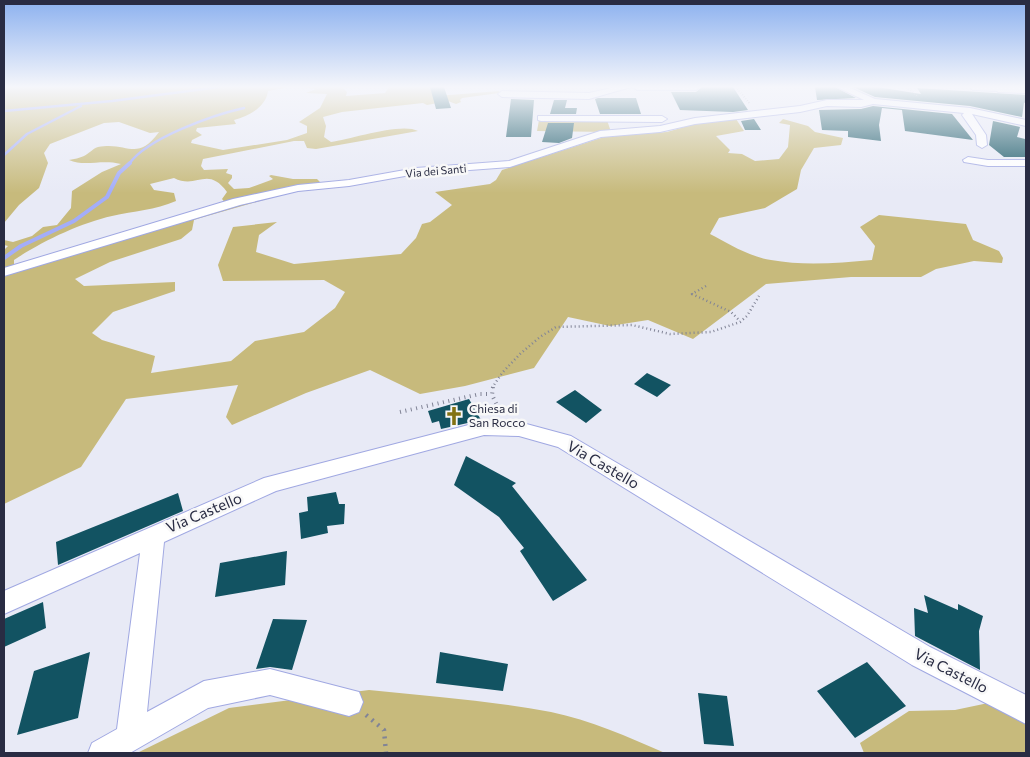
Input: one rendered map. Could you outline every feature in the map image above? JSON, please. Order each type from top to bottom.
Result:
[{"type":"street","name":"Via dei Santi","points":[[4,272],[237,202],[298,188],[349,183],[416,171],[510,164],[600,134],[660,129],[689,122]]},
{"type":"street","points":[[973,122],[981,135],[982,145]]},
{"type":"street","points":[[968,160],[988,163],[1026,163]]},
{"type":"street","name":"Via Castello","points":[[4,603],[271,484],[484,428],[509,428],[564,441],[920,656],[1026,710]]},
{"type":"street","points":[[130,737],[154,535]]},
{"type":"street","points":[[102,753],[204,695],[270,682],[349,702]]},
{"type":"path","points":[[706,286],[692,294],[700,301],[736,314],[740,321]]},
{"type":"path","points":[[509,428],[491,394],[492,389],[504,372],[538,336],[556,327],[632,325],[645,326],[668,334],[692,335],[710,333],[746,317],[759,296]]},
{"type":"path","points":[[400,412],[480,394],[491,394]]},
{"type":"path","points":[[349,702],[384,730],[386,753]]},
{"type":"shaded area","points":[[4,122],[114,122],[104,123],[50,144],[44,153],[48,163],[39,188],[19,205],[4,223]]},
{"type":"shaded area","points":[[120,122],[235,122],[236,124],[197,128],[196,131],[202,135],[192,140],[191,143],[223,150],[287,140],[307,133],[307,126],[300,122],[325,122],[324,137],[331,142],[400,128],[418,131],[316,149],[307,148],[304,141],[294,141],[203,159],[201,166],[204,170],[228,169],[226,173],[232,175],[232,178],[228,183],[234,189],[249,188],[271,180],[273,179],[269,176],[271,175],[293,179],[317,179],[320,182],[313,188],[288,193],[194,220],[192,230],[181,239],[110,262],[75,279],[84,286],[175,282],[175,291],[113,312],[92,333],[102,340],[155,356],[151,373],[231,361],[255,341],[304,332],[335,308],[345,292],[324,280],[223,281],[218,265],[233,227],[277,222],[259,235],[256,252],[294,264],[401,254],[416,238],[422,224],[430,222],[452,205],[435,192],[490,184],[496,180],[502,170],[604,137],[667,132],[698,123],[738,122],[744,131],[716,136],[730,150],[728,153],[742,154],[755,161],[779,159],[788,147],[790,125],[780,122],[795,122],[808,126],[815,132],[843,138],[841,145],[814,148],[801,170],[797,189],[765,208],[719,218],[710,234],[747,253],[763,258],[796,263],[872,260],[875,246],[860,227],[879,215],[966,224],[973,240],[999,251],[1003,258],[1002,263],[974,261],[936,269],[921,277],[851,277],[766,284],[693,339],[648,320],[610,326],[568,317],[534,368],[465,386],[420,394],[370,370],[306,393],[232,425],[226,417],[238,385],[126,399],[81,467],[4,504],[4,250],[8,246],[4,245],[4,240],[13,242],[32,236],[43,227],[57,225],[71,208],[72,191],[102,172],[121,164],[107,162],[81,163],[69,160],[84,156],[98,147],[117,146],[138,149],[144,147],[159,132],[150,133]],"holes":[[[174,178],[189,181],[214,180],[227,192],[222,199],[228,206],[14,265],[14,260],[25,253],[74,228],[100,219],[176,201],[174,193],[154,190],[150,184]]]},
{"type":"shaded area","points":[[539,122],[608,122],[611,132],[537,131]]},
{"type":"shaded area","points":[[369,690],[483,702],[566,715],[623,735],[665,753],[137,753],[229,708]]},
{"type":"shaded area","points":[[993,702],[1026,720],[1026,753],[864,753],[860,743],[909,711],[955,710]]},
{"type":"building","points":[[508,122],[532,122],[531,137],[506,137]]},
{"type":"building","points":[[742,122],[756,122],[761,130],[745,130]]},
{"type":"building","points":[[821,122],[879,122],[881,141],[848,137],[848,131],[822,130]]},
{"type":"building","points":[[904,122],[959,122],[973,140],[905,131]]},
{"type":"building","points":[[993,122],[1020,127],[1017,137],[1025,139],[1026,157],[1004,157],[989,145]]},
{"type":"building","points":[[548,123],[574,123],[572,138],[559,143],[542,142]]},
{"type":"building","points":[[647,373],[671,385],[657,397],[634,384]]},
{"type":"building","points":[[575,390],[602,410],[586,423],[556,402]]},
{"type":"building","name":"Chiesa di San Rocco","points":[[469,399],[481,420],[441,429],[439,421],[432,423],[428,411]]},
{"type":"building","points":[[466,456],[516,483],[512,486],[587,580],[553,601],[520,551],[524,548],[499,517],[454,485]]},
{"type":"building","points":[[336,492],[339,504],[345,504],[344,524],[327,526],[328,533],[301,539],[299,513],[308,511],[307,497]]},
{"type":"building","points":[[178,493],[183,511],[58,565],[56,542]]},
{"type":"building","points":[[287,551],[285,585],[215,597],[220,563]]},
{"type":"building","points":[[924,595],[958,610],[958,604],[983,616],[979,631],[980,670],[915,636],[914,608],[928,613]]},
{"type":"building","points":[[43,602],[46,628],[4,647],[4,619]]},
{"type":"building","points":[[273,619],[307,620],[292,670],[270,667],[256,669]]},
{"type":"building","points":[[90,652],[78,718],[17,735],[34,671]]},
{"type":"building","points":[[440,652],[508,664],[503,691],[436,683]]},
{"type":"building","points":[[867,662],[906,706],[855,738],[817,691]]},
{"type":"building","points":[[698,693],[727,696],[734,746],[704,744]]},
{"type":"waterway","points":[[4,155],[27,134],[50,122]]},
{"type":"waterway","points":[[129,164],[150,145],[198,122]]},
{"type":"waterway","points":[[4,258],[21,246],[74,221],[107,197],[119,173],[129,164]]},
{"type":"place","name":"Chiesa di San Rocco","points":[[454,416]]}]
